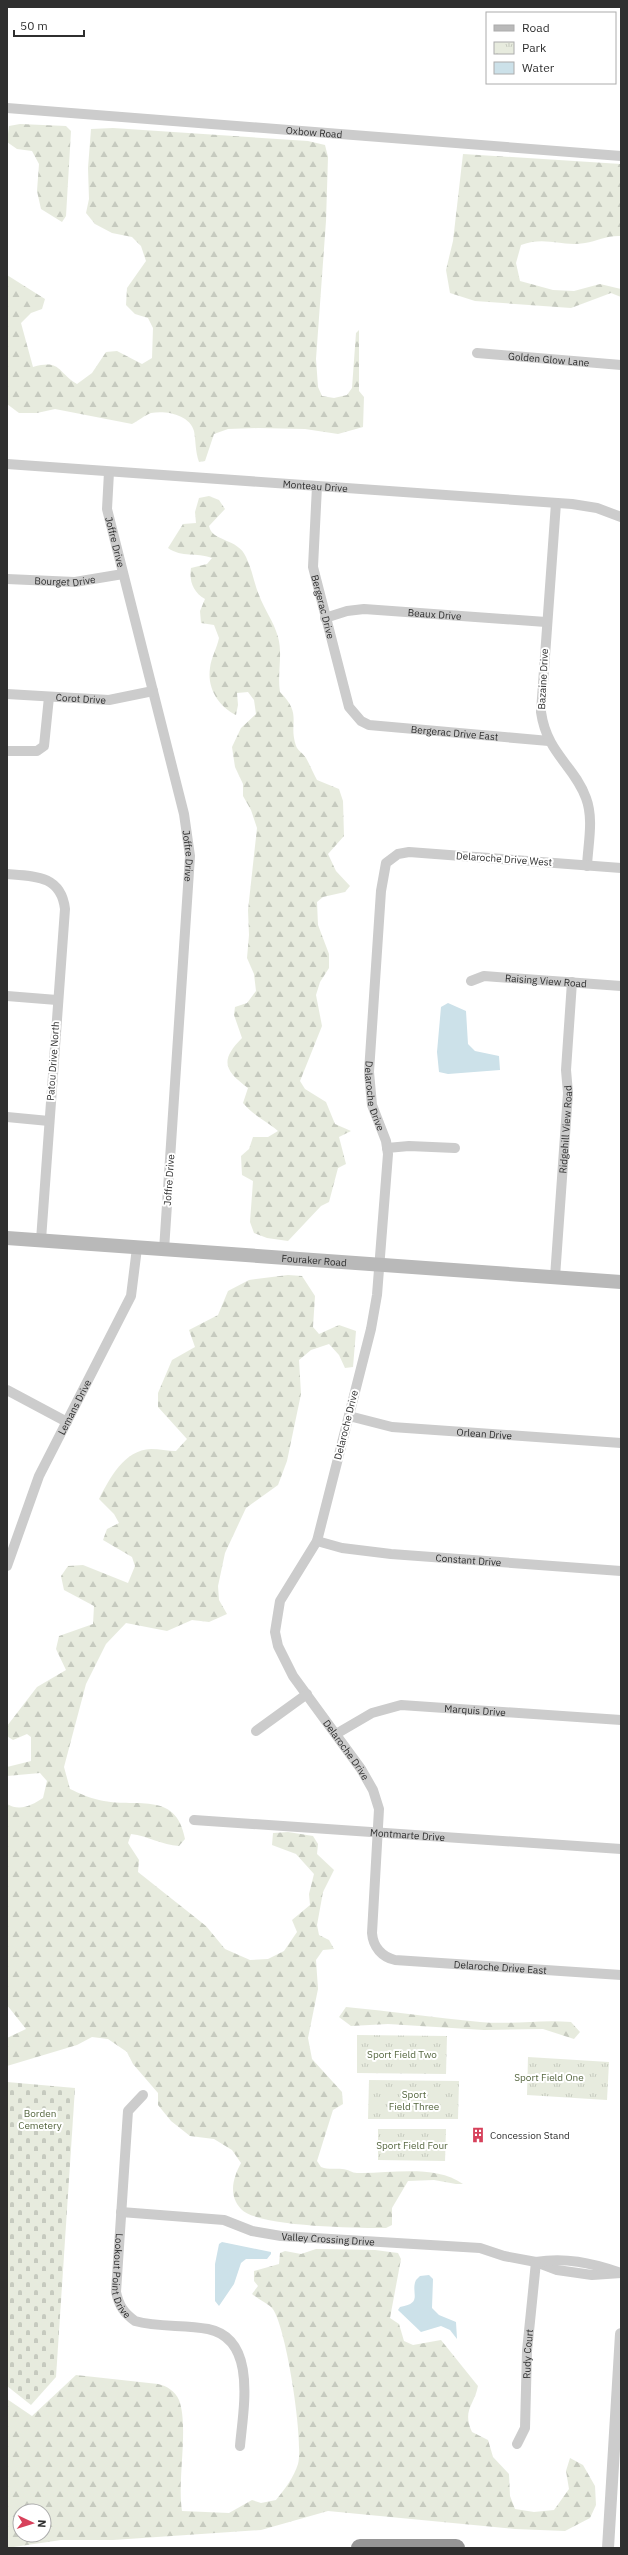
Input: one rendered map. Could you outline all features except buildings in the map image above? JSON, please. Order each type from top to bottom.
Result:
[{"type":"highway","points":[[360,2548],[456,2548]]},
{"type":"main road","name":"Fouraker Road","points":[[7,1238],[621,1282]]},
{"type":"street","name":"Oxbow Road","points":[[7,108],[621,156]]},
{"type":"street","name":"Golden Glow Lane","points":[[477,353],[621,365]]},
{"type":"street","name":"Monteau Drive","points":[[7,464],[556,503],[597,508],[621,517]]},
{"type":"street","name":"Joffre Drive","points":[[109,472],[107,509],[184,814],[190,856],[164,1250]]},
{"type":"street","name":"Bergerac Drive","points":[[317,486],[313,567],[349,707],[361,721]]},
{"type":"street","name":"Bazaine Drive","points":[[556,503],[540,703],[542,721],[548,740],[587,799],[590,815],[587,866]]},
{"type":"street","name":"Bourget Drive","points":[[7,579],[75,582],[123,574]]},
{"type":"street","name":"Beaux Drive","points":[[325,618],[347,611],[364,610],[546,622]]},
{"type":"street","name":"Corot Drive","points":[[7,694],[109,700],[153,691]]},
{"type":"street","points":[[7,751],[37,751],[44,746],[49,697]]},
{"type":"street","name":"Bergerac Drive East","points":[[361,721],[370,724],[548,740]]},
{"type":"street","name":"Delaroche Drive West","points":[[390,859],[398,854],[409,852],[621,868]]},
{"type":"street","name":"Delaroche Drive","points":[[380,1953],[373,1939],[372,1933],[379,1809],[373,1790],[336,1734],[293,1676],[278,1646],[276,1622],[280,1601],[317,1541],[376,1302],[387,1148],[372,1104],[369,1072],[381,891],[386,863],[390,859]]},
{"type":"street","name":"Patou Drive North","points":[[7,874],[39,876],[53,884],[60,892],[65,909],[57,1000],[41,1240]]},
{"type":"street","name":"Raising View Road","points":[[471,981],[484,976],[621,986]]},
{"type":"street","name":"Ridgehill View Road","points":[[555,1277],[568,1093],[566,1070],[572,982]]},
{"type":"street","points":[[7,996],[57,1000]]},
{"type":"street","points":[[7,1117],[49,1121]]},
{"type":"street","points":[[387,1148],[409,1146],[455,1148]]},
{"type":"street","name":"Lemans Drive","points":[[7,1566],[39,1476],[131,1296],[137,1248]]},
{"type":"street","points":[[7,1390],[67,1422]]},
{"type":"street","name":"Orlean Drive","points":[[349,1416],[392,1427],[621,1443]]},
{"type":"street","name":"Constant Drive","points":[[317,1541],[342,1548],[391,1554],[621,1571]]},
{"type":"street","points":[[256,1731],[307,1694]]},
{"type":"street","name":"Marquis Drive","points":[[336,1734],[372,1712],[401,1705],[621,1720]]},
{"type":"street","name":"Montmarte Drive","points":[[194,1820],[378,1831],[621,1849]]},
{"type":"street","name":"Delaroche Drive East","points":[[380,1953],[395,1960],[621,1975]]},
{"type":"street","name":"Lookout Point Drive","points":[[143,2095],[128,2111],[116,2292],[119,2304],[125,2315],[135,2321],[208,2329],[227,2338],[240,2355],[244,2370],[240,2446]]},
{"type":"street","name":"Valley Crossing Drive","points":[[121,2212],[224,2220],[252,2231],[281,2236],[480,2248],[504,2256],[536,2262],[564,2260],[592,2263],[621,2273]]},
{"type":"street","name":"Rudy Court","points":[[517,2444],[525,2428],[527,2351],[536,2262]]},
{"type":"street","points":[[608,2548],[621,2334]]},
{"type":"green space","points":[[20,124],[66,126],[71,131],[66,216],[62,222],[41,209],[37,191],[39,164],[32,151],[17,149],[7,142],[9,126]]},
{"type":"green space","points":[[113,128],[308,141],[325,145],[328,157],[326,221],[316,359],[318,387],[322,396],[334,398],[347,395],[352,388],[356,333],[359,330],[359,391],[364,397],[363,427],[338,434],[305,429],[228,429],[214,434],[205,461],[199,462],[192,426],[183,417],[177,415],[163,412],[151,413],[132,424],[55,409],[37,413],[19,413],[7,404],[7,275],[45,299],[42,309],[31,313],[21,323],[33,367],[42,365],[54,366],[77,384],[92,373],[106,352],[117,351],[142,364],[152,358],[153,328],[148,318],[135,314],[126,305],[127,288],[146,261],[141,246],[132,237],[112,233],[95,224],[86,213],[89,199],[88,168],[91,129]]},
{"type":"green space","points":[[463,154],[621,164],[621,236],[612,236],[576,244],[546,241],[530,242],[521,245],[516,263],[520,281],[553,290],[574,291],[600,284],[621,289],[621,297],[611,293],[571,308],[475,301],[450,293],[446,270],[453,241]]},
{"type":"green space","points":[[209,496],[219,500],[225,509],[209,526],[211,531],[220,538],[237,546],[246,557],[261,600],[276,631],[280,650],[280,692],[287,700],[293,713],[293,731],[296,746],[306,758],[317,780],[339,789],[343,801],[344,836],[328,854],[336,871],[350,886],[345,892],[323,897],[317,902],[318,925],[329,954],[329,968],[320,982],[316,995],[322,1026],[300,1081],[305,1089],[326,1102],[335,1124],[351,1131],[339,1137],[346,1164],[338,1168],[329,1202],[321,1206],[288,1241],[267,1238],[254,1233],[250,1222],[253,1181],[242,1175],[241,1156],[249,1149],[253,1137],[268,1137],[278,1131],[251,1111],[243,1103],[248,1088],[234,1076],[228,1065],[230,1053],[242,1038],[234,1015],[235,1007],[247,1003],[256,991],[254,974],[247,958],[249,935],[248,910],[257,828],[251,810],[243,796],[243,784],[235,767],[232,747],[241,728],[256,714],[254,700],[248,692],[237,693],[238,705],[236,715],[224,707],[219,701],[215,696],[210,683],[210,668],[219,638],[214,625],[201,623],[200,611],[205,599],[197,593],[191,582],[191,568],[207,564],[212,558],[179,553],[168,548],[183,524],[196,523],[195,512],[199,498]]},
{"type":"green space","points":[[288,1275],[302,1276],[315,1296],[313,1327],[319,1334],[339,1325],[356,1331],[353,1367],[345,1368],[339,1355],[329,1344],[311,1350],[299,1360],[301,1394],[287,1461],[278,1485],[246,1508],[225,1553],[218,1586],[219,1600],[227,1614],[209,1622],[192,1620],[167,1631],[126,1623],[106,1644],[86,1684],[64,1767],[70,1789],[80,1794],[95,1799],[112,1802],[152,1804],[163,1807],[173,1813],[180,1823],[185,1839],[179,1846],[131,1834],[128,1843],[139,1860],[138,1872],[206,1926],[225,1949],[250,1960],[268,1959],[284,1951],[297,1932],[292,1920],[310,1905],[309,1894],[314,1874],[296,1854],[272,1845],[273,1833],[288,1832],[313,1836],[318,1844],[317,1854],[334,1870],[323,1892],[317,1925],[319,1935],[329,1940],[334,1949],[323,1950],[316,1960],[318,1989],[308,2038],[312,2059],[342,2092],[343,2104],[333,2110],[317,2161],[321,2167],[324,2168],[344,2169],[355,2173],[412,2171],[439,2174],[463,2184],[434,2180],[408,2181],[392,2208],[392,2225],[386,2228],[332,2227],[287,2223],[267,2220],[251,2215],[241,2209],[234,2198],[233,2186],[241,2163],[232,2150],[214,2139],[190,2136],[171,2121],[158,2105],[158,2093],[133,2064],[127,2052],[108,2039],[92,2037],[77,2045],[7,2066],[7,2038],[26,2029],[7,2005],[7,1804],[17,1807],[26,1807],[39,1801],[43,1798],[47,1781],[40,1773],[7,1776],[7,1767],[31,1761],[31,1737],[27,1734],[13,1740],[7,1736],[7,1726],[37,1687],[66,1670],[56,1649],[59,1636],[93,1624],[94,1606],[64,1590],[61,1576],[68,1566],[83,1565],[128,1583],[135,1566],[132,1557],[103,1540],[107,1529],[119,1523],[114,1514],[99,1499],[119,1466],[133,1454],[151,1449],[176,1451],[187,1439],[158,1407],[158,1393],[172,1360],[195,1347],[189,1330],[218,1315],[228,1291],[249,1280]]},
{"type":"green space","points":[[346,2007],[492,2023],[548,2021],[571,2022],[580,2032],[574,2039],[543,2029],[484,2030],[388,2024],[351,2026],[339,2017]]},
{"type":"green space","name":"Sport Field Two","points":[[357,2035],[447,2036],[446,2074],[357,2073]]},
{"type":"green space","name":"Sport Field One","points":[[528,2057],[609,2062],[607,2100],[527,2095]]},
{"type":"green space","name":"Sport Field Three","points":[[369,2080],[459,2081],[458,2119],[368,2119]]},
{"type":"green space","name":"Borden Cemetery","points":[[7,2082],[75,2088],[56,2377],[31,2405],[7,2386]]},
{"type":"green space","name":"Sport Field Four","points":[[378,2129],[446,2129],[445,2161],[378,2160]]},
{"type":"green space","points":[[316,2249],[375,2250],[398,2253],[401,2259],[390,2318],[399,2324],[404,2341],[413,2345],[441,2340],[478,2386],[468,2413],[469,2425],[472,2432],[488,2440],[493,2457],[509,2474],[510,2496],[515,2509],[534,2512],[554,2510],[569,2489],[566,2471],[570,2458],[583,2465],[595,2486],[596,2505],[590,2518],[565,2531],[515,2529],[328,2511],[261,2530],[113,2540],[52,2541],[52,2503],[12,2503],[12,2543],[41,2543],[7,2548],[7,2399],[32,2416],[76,2375],[158,2384],[165,2386],[175,2394],[179,2400],[182,2411],[183,2424],[181,2484],[182,2511],[229,2513],[252,2500],[261,2503],[276,2500],[292,2478],[298,2464],[299,2452],[296,2409],[288,2359],[277,2318],[272,2308],[268,2304],[252,2294],[258,2286],[254,2281],[254,2271],[279,2264],[280,2253],[285,2251],[301,2254]]},
{"type":"water","points":[[448,1003],[466,1011],[468,1044],[475,1051],[499,1056],[500,1070],[448,1074],[439,1072],[437,1052],[441,1007]]},
{"type":"water","points":[[222,2242],[271,2252],[271,2254],[267,2259],[246,2259],[241,2263],[234,2284],[219,2306],[215,2301],[215,2264],[219,2244]]},
{"type":"water","points":[[429,2275],[433,2279],[432,2308],[439,2315],[456,2322],[457,2339],[450,2330],[441,2326],[421,2332],[398,2310],[400,2307],[412,2303],[414,2300],[416,2280],[420,2276]]},
{"type":"place","name":"Concession Stand","points":[[478,2135]]}]
